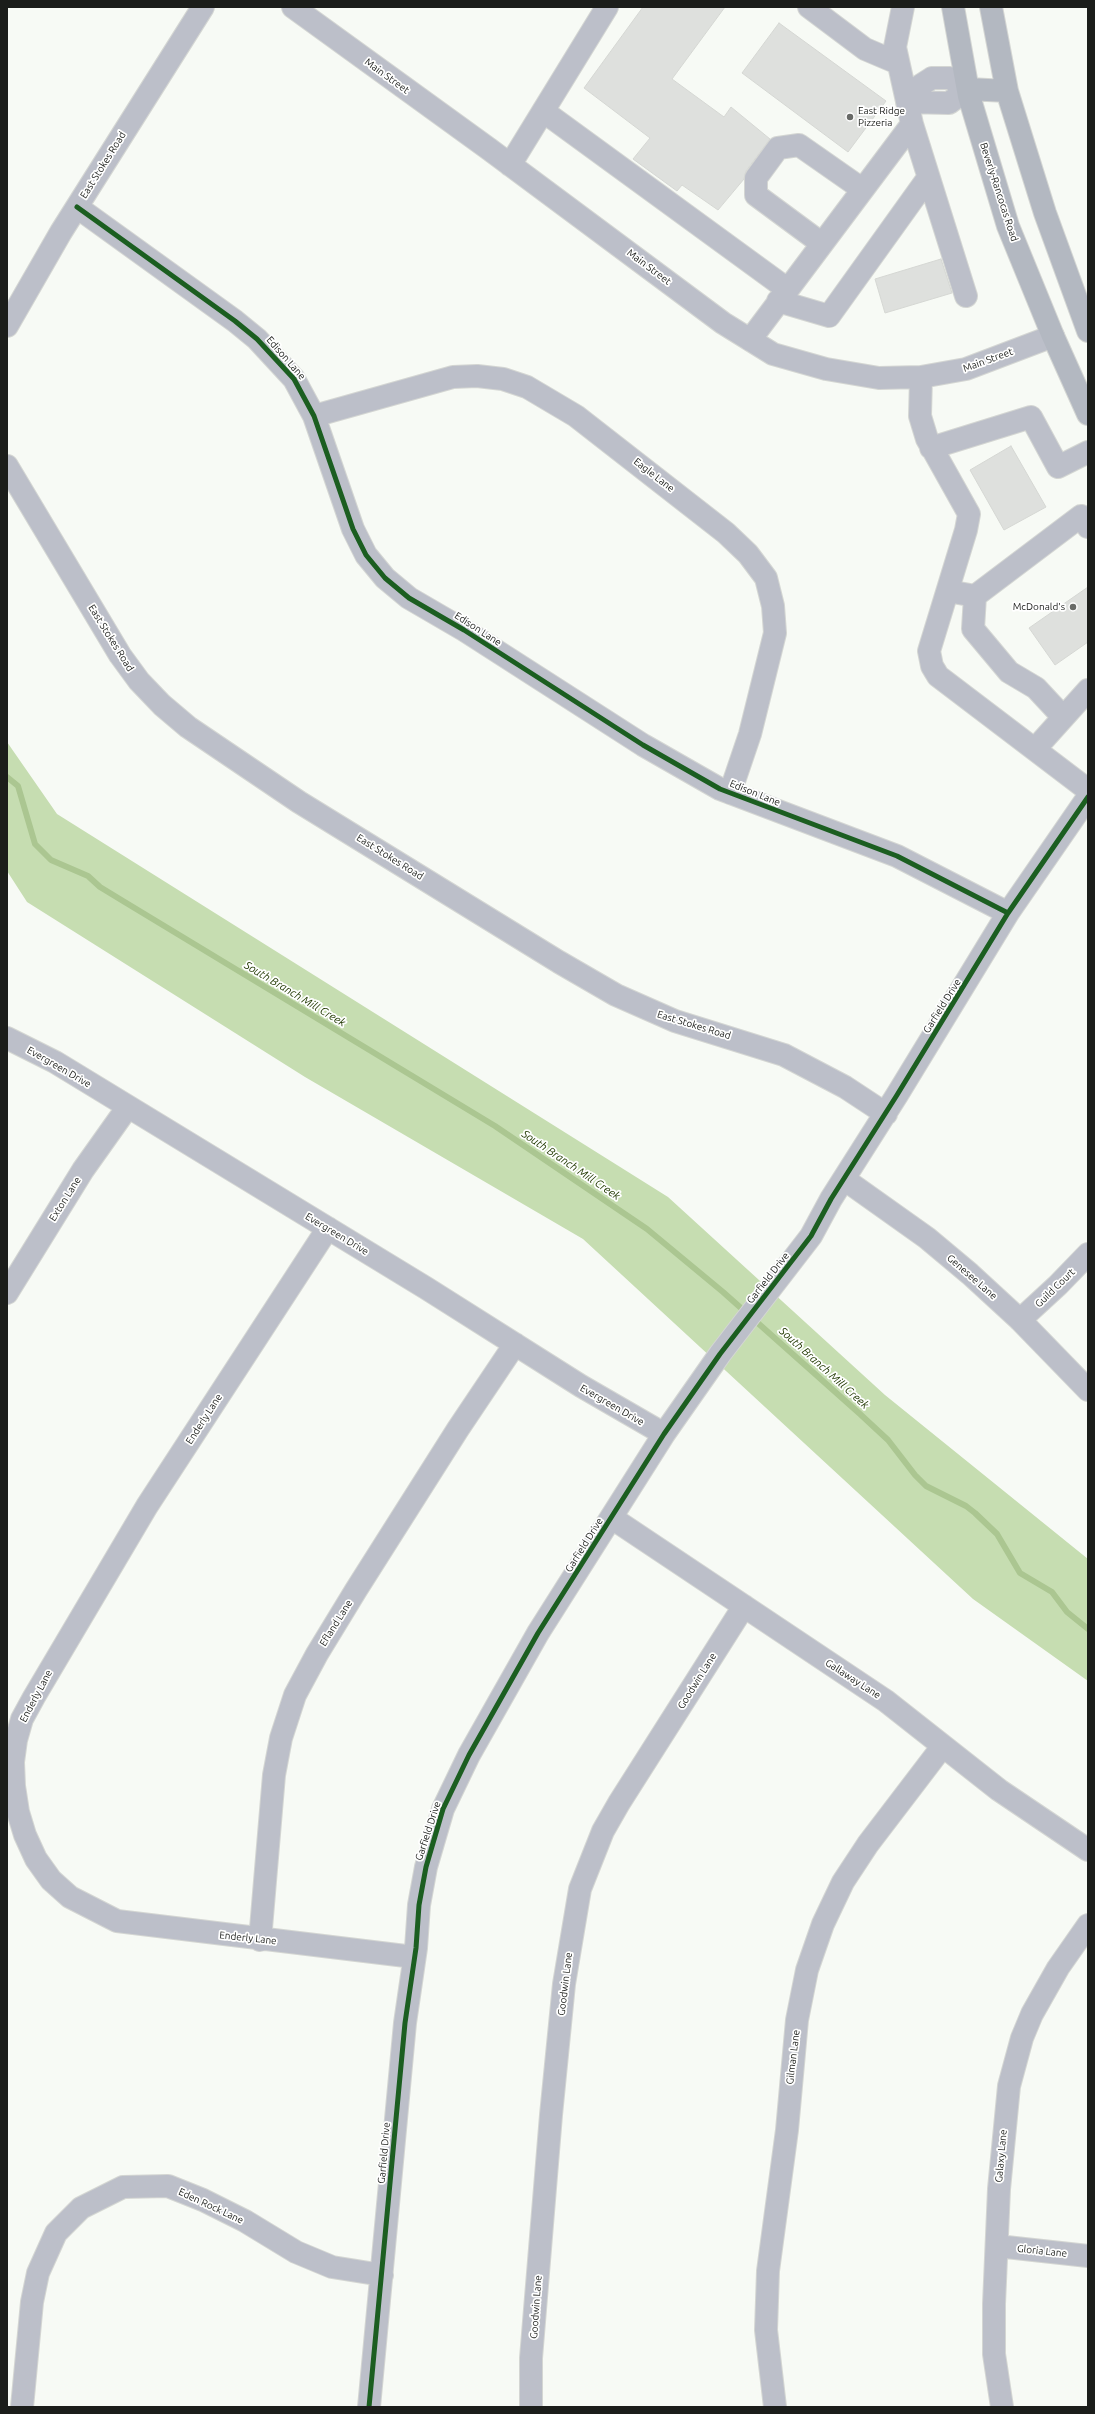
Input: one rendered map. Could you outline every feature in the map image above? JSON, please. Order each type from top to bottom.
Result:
[{"type":"main road","name":"Beverly-Rancocas Road","points":[[952,7],[968,89],[1008,226],[1053,336],[1088,414]]},
{"type":"main road","points":[[991,7],[1007,91],[1045,213],[1088,331]]},
{"type":"main road","points":[[968,89],[1007,91]]},
{"type":"street","name":"East Stokes Road","points":[[7,326],[77,207],[203,7]]},
{"type":"street","name":"Main Street","points":[[293,7],[510,165],[723,324],[773,354],[826,369],[879,378],[921,377],[966,369],[1053,336]]},
{"type":"street","points":[[510,165],[607,7]]},
{"type":"street","points":[[809,7],[865,49],[898,63]]},
{"type":"street","points":[[903,7],[895,47],[898,63],[912,124],[966,296]]},
{"type":"street","points":[[907,102],[948,103],[968,89]]},
{"type":"street","points":[[543,112],[783,295],[829,316],[928,178]]},
{"type":"street","points":[[750,340],[862,188],[912,124]]},
{"type":"street","points":[[821,243],[756,195],[756,178],[778,148],[799,145],[862,188]]},
{"type":"street","name":"Edison Lane","points":[[77,207],[257,339],[294,379],[314,416],[353,529],[366,555],[385,578],[409,598],[464,630],[565,697],[669,761],[730,793],[897,856],[1008,913]]},
{"type":"street","name":"Eagle Lane","points":[[314,416],[453,377],[477,376],[503,379],[527,387],[576,416],[726,533],[748,554],[766,578],[773,606],[775,633],[750,734],[730,793]]},
{"type":"street","points":[[921,377],[920,416],[931,448],[969,514],[948,591],[929,651],[932,666],[938,676],[1088,790]]},
{"type":"street","points":[[931,448],[1031,417],[1058,468],[1088,452]]},
{"type":"street","name":"East Stokes Road","points":[[7,466],[120,655],[148,691],[188,727],[299,802],[616,995],[675,1022],[784,1055],[845,1087],[886,1114]]},
{"type":"street","points":[[948,591],[975,596],[1081,516],[1088,526]]},
{"type":"street","points":[[975,596],[974,629],[1009,672],[1036,688],[1067,712]]},
{"type":"street","points":[[1035,749],[1088,690]]},
{"type":"street","name":"Garfield Drive","points":[[369,2407],[405,2023],[419,1905],[424,1875],[443,1809],[469,1754],[538,1633],[664,1434],[720,1354],[810,1236],[1008,913],[1084,809]]},
{"type":"street","name":"Evergreen Drive","points":[[7,1038],[55,1062],[127,1108],[328,1228],[581,1386],[664,1434]]},
{"type":"street","name":"Exton Lane","points":[[7,1293],[83,1170],[127,1108]]},
{"type":"street","name":"Genesee Lane","points":[[844,1179],[927,1238],[970,1274],[1020,1320],[1088,1390]]},
{"type":"street","name":"Enderly Lane","points":[[328,1228],[148,1506],[65,1643],[22,1718],[16,1740],[13,1762],[18,1812],[25,1835],[36,1859],[51,1880],[70,1896],[118,1921],[260,1940],[414,1957]]},
{"type":"street","name":"Guild Court","points":[[1020,1320],[1058,1285],[1088,1254]]},
{"type":"street","name":"Efland Lane","points":[[260,1940],[274,1775],[281,1738],[295,1696],[317,1654],[356,1590],[458,1428],[515,1344]]},
{"type":"street","name":"Gallaway Lane","points":[[612,1518],[886,1701],[999,1790],[1088,1850]]},
{"type":"street","name":"Goodwin Lane","points":[[531,2407],[531,2358],[551,2115],[564,1984],[580,1889],[593,1851],[616,1808],[744,1606]]},
{"type":"street","name":"Gilman Lane","points":[[775,2407],[766,2330],[768,2271],[787,2130],[797,2020],[807,1970],[823,1924],[843,1882],[868,1844],[942,1746]]},
{"type":"street","name":"Galaxy Lane","points":[[1002,2407],[994,2354],[997,2246],[1003,2132],[1014,2063],[1022,2038],[1041,1997],[1088,1925]]},
{"type":"street","name":"Eden Rock Lane","points":[[22,2407],[37,2280],[56,2233],[81,2208],[123,2187],[168,2186],[203,2200],[245,2221],[296,2252],[332,2267],[382,2275]]},
{"type":"street","name":"Gloria Lane","points":[[997,2246],[1088,2256]]},
{"type":"green space","points":[[7,742],[57,814],[668,1197],[885,1395],[1088,1559],[1088,1681],[973,1599],[583,1239],[305,1077],[27,902],[7,871]]},
{"type":"building","points":[[643,7],[725,7],[672,79],[724,117],[731,107],[770,139],[746,171],[744,179],[718,210],[682,185],[677,191],[633,159],[650,138],[584,88]]},
{"type":"building","points":[[779,23],[886,101],[848,152],[742,73]]},
{"type":"building","points":[[941,259],[952,293],[885,313],[875,279]]},
{"type":"building","points":[[1011,446],[1046,507],[1004,530],[970,470]]},
{"type":"building","name":"McDonald's","points":[[1088,587],[1088,642],[1055,665],[1029,628]]},
{"type":"waterway","name":"South Branch Mill Creek","points":[[7,777],[18,786],[35,844],[51,860],[88,876],[100,887],[495,1126],[647,1229],[723,1292],[860,1414],[888,1440],[915,1475],[926,1486],[966,1506],[975,1513],[997,1534],[1020,1573],[1052,1592],[1067,1612],[1088,1629]]},
{"type":"cycle path","points":[[77,207],[235,321],[257,339],[294,379],[314,416],[353,529],[366,555],[385,578],[409,598],[464,630],[643,745],[720,789],[897,856],[1008,913]]},
{"type":"cycle path","points":[[369,2407],[405,2023],[416,1948],[419,1905],[426,1867],[443,1809],[469,1755],[538,1633],[664,1434],[720,1354],[811,1236],[831,1199],[897,1095],[1008,913],[1088,797]]},
{"type":"place","name":"East Ridge Pizzeria","points":[[850,117]]},
{"type":"place","name":"McDonald's","points":[[1073,607]]}]
